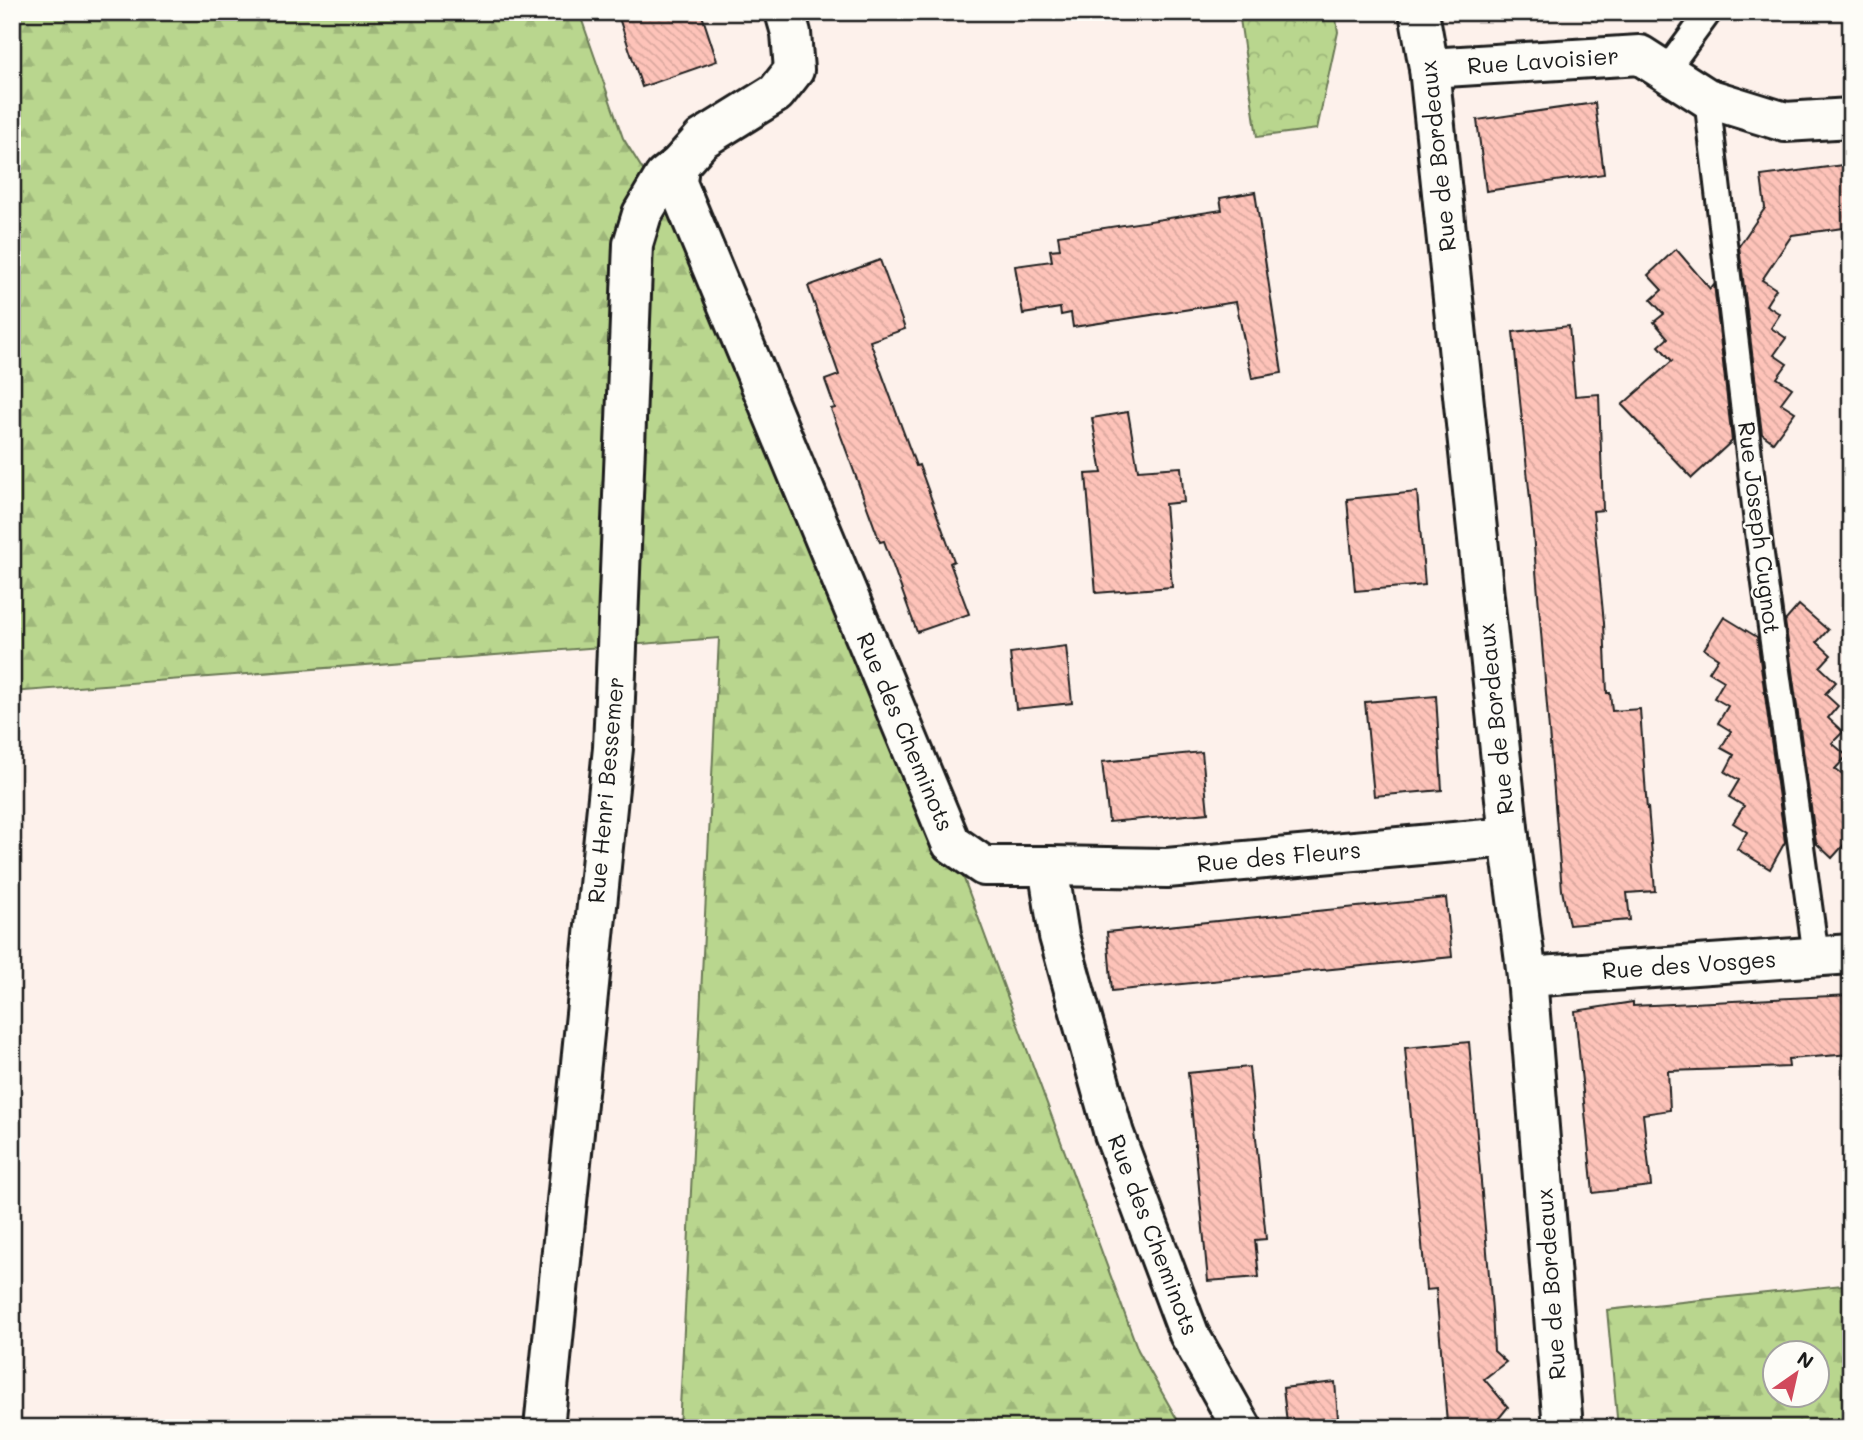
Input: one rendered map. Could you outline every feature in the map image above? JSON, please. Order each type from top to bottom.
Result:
[{"type":"street","points":[[679,165],[702,139],[776,93],[794,70],[791,33],[785,12]]},
{"type":"street","name":"Rue de Bordeaux","points":[[1419,12],[1429,68],[1508,837],[1527,977],[1563,1428]]},
{"type":"street","name":"Rue Lavoisier","points":[[1429,68],[1640,55],[1707,98],[1785,122],[1851,118]]},
{"type":"street","name":"Rue des Cheminots","points":[[679,165],[677,184],[951,843],[984,866],[1048,866],[1059,936],[1114,1134],[1189,1334],[1242,1428]]},
{"type":"street","name":"Rue Henri Bessemer","points":[[544,1428],[613,748],[633,244],[642,214],[664,177],[679,165]]},
{"type":"street","name":"Rue des Fleurs","points":[[1048,866],[1167,868],[1508,837]]},
{"type":"street","name":"Rue des Vosges","points":[[1527,977],[1833,955]]},
{"type":"lane","points":[[1665,72],[1709,12]]},
{"type":"lane","name":"Rue Joseph Cugnot","points":[[1707,98],[1759,540],[1833,955]]},
{"type":"green space","points":[[12,12],[579,12],[623,138],[671,215],[895,692],[1138,1350],[1182,1428],[679,1428],[719,638],[12,692]]},
{"type":"green space","points":[[1239,12],[1335,12],[1338,32],[1317,129],[1257,137]]},
{"type":"green space","points":[[1851,1284],[1851,1428],[1618,1428],[1607,1310]]},
{"type":"building","points":[[617,12],[701,12],[717,61],[642,87]]},
{"type":"building","points":[[1595,103],[1604,174],[1486,191],[1477,120]]},
{"type":"building","points":[[1851,164],[1851,227],[1792,235],[1762,280],[1776,289],[1766,305],[1780,314],[1771,328],[1786,338],[1774,355],[1787,364],[1777,378],[1792,388],[1781,403],[1795,412],[1773,442],[1762,434],[1739,246],[1765,208],[1761,176]]},
{"type":"building","points":[[1255,192],[1282,373],[1252,378],[1236,302],[1073,327],[1071,313],[1061,315],[1060,308],[1023,314],[1015,266],[1052,261],[1050,250],[1060,249],[1058,235],[1222,210],[1220,198]]},
{"type":"building","points":[[1676,249],[1710,289],[1714,284],[1732,441],[1692,478],[1622,405],[1672,361],[1659,346],[1668,338],[1654,322],[1664,314],[1651,300],[1662,290],[1648,275]]},
{"type":"building","points":[[880,260],[905,329],[870,341],[954,561],[950,563],[969,614],[917,632],[884,541],[880,542],[831,409],[835,408],[825,380],[839,375],[808,286]]},
{"type":"building","points":[[1569,326],[1575,396],[1599,394],[1603,510],[1593,511],[1604,623],[1607,693],[1610,693],[1612,711],[1640,709],[1655,891],[1627,893],[1630,920],[1569,925],[1562,890],[1531,509],[1513,332]]},
{"type":"building","points":[[1128,412],[1138,470],[1181,467],[1184,502],[1165,504],[1172,587],[1096,593],[1086,474],[1102,473],[1092,418]]},
{"type":"building","points":[[1417,492],[1425,585],[1355,591],[1347,499]]},
{"type":"building","points":[[1799,605],[1828,630],[1817,642],[1831,655],[1820,667],[1836,682],[1825,694],[1838,706],[1828,718],[1843,732],[1832,743],[1847,756],[1835,769],[1851,782],[1851,837],[1832,858],[1816,843],[1785,621]]},
{"type":"building","points":[[1724,617],[1757,637],[1785,842],[1770,869],[1737,849],[1747,832],[1733,823],[1744,806],[1729,797],[1739,780],[1725,772],[1734,755],[1721,748],[1731,731],[1718,723],[1728,706],[1714,698],[1724,681],[1709,672],[1718,658],[1704,649]]},
{"type":"building","points":[[1066,646],[1072,703],[1016,709],[1010,653]]},
{"type":"building","points":[[1436,696],[1442,790],[1374,796],[1365,702]]},
{"type":"building","points":[[1202,752],[1208,813],[1109,822],[1102,762]]},
{"type":"building","points":[[1446,898],[1452,957],[1112,991],[1107,932]]},
{"type":"building","points":[[1851,995],[1851,1054],[1788,1059],[1789,1067],[1668,1071],[1670,1110],[1643,1114],[1651,1186],[1593,1193],[1575,1011],[1633,1002],[1633,1006]]},
{"type":"building","points":[[1469,1042],[1494,1351],[1506,1362],[1484,1379],[1508,1407],[1491,1428],[1463,1428],[1462,1422],[1447,1423],[1436,1289],[1426,1290],[1405,1048]]},
{"type":"building","points":[[1249,1067],[1266,1239],[1255,1240],[1259,1277],[1208,1281],[1188,1073]]},
{"type":"building","points":[[1335,1382],[1338,1418],[1287,1423],[1283,1388]]}]
